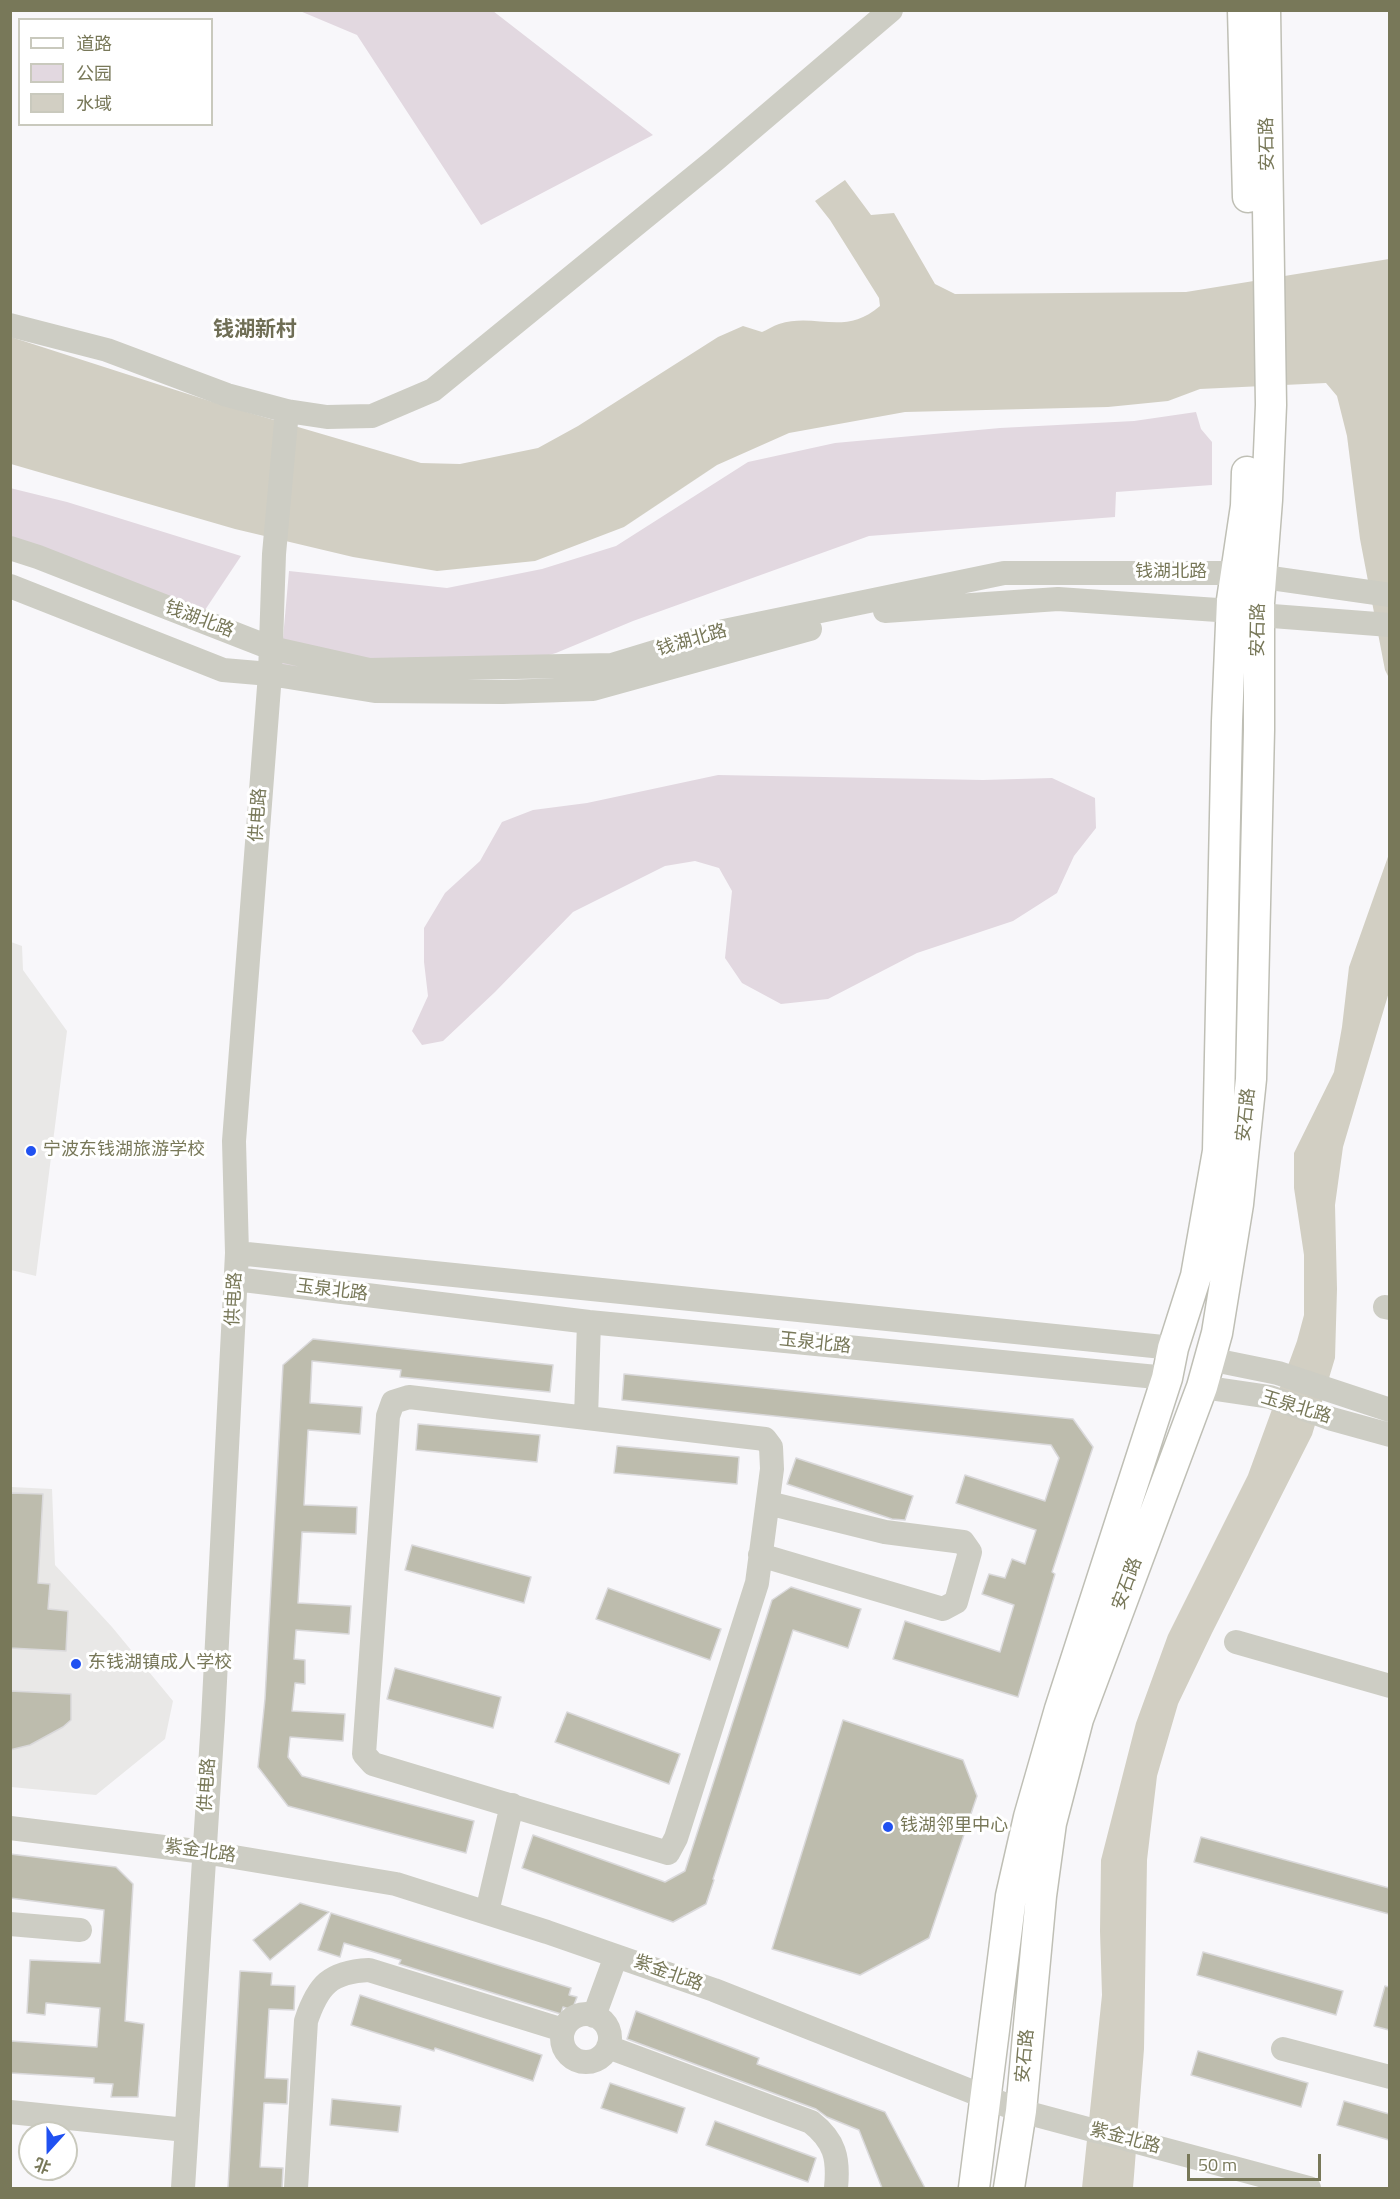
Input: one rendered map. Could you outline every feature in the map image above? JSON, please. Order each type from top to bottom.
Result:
[{"type":"main road","name":"安石路","points":[[1243,10],[1260,268]]},
{"type":"main road","name":"安石路","points":[[974,2188],[1011,1896],[1029,1817],[1059,1709],[1167,1378],[1173,1348],[1196,1276],[1218,1152],[1224,822],[1249,574],[1261,407],[1260,268],[1265,10]]},
{"type":"main road","name":"安石路","points":[[1009,2188],[1021,2111],[1041,1896],[1051,1823],[1078,1719],[1205,1373],[1217,1333],[1238,1204],[1251,1079],[1259,730],[1245,613]]},
{"type":"main road","name":"玉泉北路","points":[[1173,1348],[1205,1373]]},
{"type":"main road","name":"玉泉北路","points":[[1167,1378],[1205,1373]]},
{"type":"street","points":[[10,325],[107,350],[227,395],[286,421],[372,416],[433,390],[706,168],[891,10]]},
{"type":"street","name":"供电路","points":[[183,2188],[213,1720],[236,1279],[234,1141],[270,674],[274,554],[286,421]]},
{"type":"street","name":"钱湖北路","points":[[10,548],[271,648],[369,670],[612,665],[724,631],[1004,573],[1249,574],[1389,595]]},
{"type":"street","name":"钱湖北路","points":[[10,586],[223,670],[270,674],[375,691],[503,693],[593,689],[876,611],[1058,599],[1389,625]]},
{"type":"street","name":"玉泉北路","points":[[237,1253],[1173,1348]]},
{"type":"street","name":"玉泉北路","points":[[236,1279],[589,1322],[1167,1378]]},
{"type":"street","points":[[586,1418],[589,1322]]},
{"type":"street","name":"玉泉北路","points":[[1205,1373],[1278,1373],[1389,1410]]},
{"type":"street","name":"玉泉北路","points":[[1205,1373],[1332,1419],[1389,1435]]},
{"type":"street","points":[[409,1397],[586,1418],[765,1438],[771,1447],[772,1469],[757,1583],[676,1838],[668,1853],[512,1804],[373,1764],[364,1754],[388,1416],[393,1402],[409,1397]]},
{"type":"street","points":[[760,1555],[943,1609],[956,1602],[969,1552],[963,1542],[885,1532],[768,1503]]},
{"type":"street","points":[[1236,1642],[1389,1686]]},
{"type":"street","points":[[487,1912],[512,1804]]},
{"type":"street","name":"紫金北路","points":[[10,1828],[204,1852],[396,1884],[487,1912],[714,1990],[1021,2111],[1309,2188]]},
{"type":"street","points":[[10,1924],[80,1930]]},
{"type":"street","points":[[594,2016],[616,1956]]},
{"type":"street","points":[[296,2188],[306,2021],[313,2000],[326,1983],[347,1971],[369,1970],[563,2030]]},
{"type":"street","points":[[582,2014],[594,2016],[604,2023],[609,2035],[608,2047],[601,2057],[589,2062],[577,2061],[567,2053],[562,2042],[563,2030],[570,2020],[582,2014]]},
{"type":"street","points":[[608,2047],[811,2122],[823,2132],[831,2144],[837,2165],[836,2188]]},
{"type":"street","points":[[1283,2049],[1389,2077]]},
{"type":"street","points":[[10,2112],[186,2130]]},
{"type":"shaded area","name":"宁波东钱湖旅游学校","points":[[11,942],[22,946],[23,970],[67,1031],[36,1276],[11,1270]]},
{"type":"shaded area","name":"东钱湖镇成人学校","points":[[11,1487],[52,1489],[55,1565],[112,1627],[173,1701],[165,1739],[96,1795],[11,1787]]},
{"type":"green space","points":[[300,11],[493,11],[653,135],[481,225],[357,35]]},
{"type":"green space","points":[[1196,412],[1201,429],[1212,442],[1212,485],[1116,492],[1115,517],[869,536],[633,621],[556,653],[474,676],[280,672],[289,571],[447,588],[542,569],[616,546],[748,462],[835,443],[1000,428],[1134,421]]},
{"type":"green space","points":[[10,488],[67,502],[241,556],[203,613],[11,540]]},
{"type":"green space","points":[[718,775],[983,780],[1052,778],[1095,798],[1096,828],[1074,856],[1057,893],[1013,921],[917,953],[828,999],[781,1004],[742,983],[725,958],[732,891],[719,868],[695,861],[665,866],[573,912],[495,992],[443,1041],[422,1045],[412,1031],[428,996],[424,962],[424,928],[445,893],[480,861],[502,822],[533,810],[587,803]]},
{"type":"water","points":[[845,180],[871,215],[894,213],[935,284],[955,294],[1186,292],[1389,259],[1389,678],[1385,670],[1360,539],[1347,436],[1337,396],[1326,383],[1200,389],[1168,401],[1108,407],[905,412],[789,433],[717,465],[624,527],[535,561],[437,571],[353,557],[235,529],[11,464],[11,337],[216,403],[421,463],[460,464],[538,448],[578,426],[718,337],[743,326],[762,332],[792,321],[842,322],[867,315],[880,306],[879,298],[830,220],[815,201]]},
{"type":"water","points":[[1389,854],[1389,992],[1343,1147],[1335,1205],[1337,1289],[1335,1358],[1312,1435],[1178,1704],[1157,1776],[1147,1860],[1144,2049],[1133,2188],[1082,2188],[1102,1995],[1101,1860],[1136,1723],[1168,1635],[1248,1475],[1297,1341],[1304,1315],[1304,1255],[1294,1188],[1294,1153],[1334,1072],[1349,967]]},
{"type":"building","points":[[313,1339],[553,1365],[550,1392],[400,1377],[401,1370],[312,1361],[310,1403],[362,1407],[360,1434],[308,1430],[304,1505],[357,1507],[356,1534],[302,1532],[298,1603],[351,1606],[349,1634],[296,1630],[294,1659],[305,1660],[305,1684],[295,1683],[292,1711],[345,1714],[343,1741],[290,1737],[288,1757],[302,1776],[474,1821],[466,1853],[288,1806],[258,1767],[265,1699],[283,1365]]},
{"type":"building","points":[[624,1374],[1073,1419],[1093,1447],[1052,1572],[1055,1574],[1018,1697],[893,1659],[905,1621],[1000,1652],[1014,1605],[982,1594],[989,1574],[1005,1578],[1012,1559],[1025,1564],[1036,1530],[956,1503],[965,1475],[1045,1501],[1059,1458],[1051,1445],[622,1400]]},
{"type":"building","points":[[418,1424],[540,1435],[537,1462],[416,1450]]},
{"type":"building","points":[[617,1446],[739,1457],[737,1484],[614,1473]]},
{"type":"building","points":[[796,1458],[913,1496],[905,1520],[892,1519],[787,1484]]},
{"type":"building","points":[[10,1493],[43,1494],[38,1583],[50,1584],[48,1609],[68,1611],[66,1651],[10,1648]]},
{"type":"building","points":[[412,1545],[531,1577],[524,1603],[405,1570]]},
{"type":"building","points":[[791,1587],[861,1609],[848,1648],[793,1630],[706,1904],[673,1922],[522,1868],[533,1835],[665,1882],[685,1871],[772,1600]]},
{"type":"building","points":[[608,1588],[721,1629],[710,1660],[596,1619]]},
{"type":"building","points":[[395,1668],[501,1697],[493,1728],[387,1699]]},
{"type":"building","points":[[10,1691],[71,1694],[71,1720],[63,1727],[30,1745],[10,1750]]},
{"type":"building","points":[[567,1712],[680,1754],[669,1784],[555,1742]]},
{"type":"building","name":"钱湖邻里中心","points":[[843,1720],[963,1760],[977,1796],[929,1938],[860,1975],[772,1949]]},
{"type":"building","points":[[1201,1837],[1389,1888],[1389,1914],[1194,1862]]},
{"type":"building","points":[[10,1854],[116,1867],[133,1884],[125,2021],[144,2024],[138,2097],[111,2097],[113,2084],[94,2083],[94,2078],[10,2073],[10,2041],[97,2047],[100,2008],[46,2003],[45,2015],[27,2013],[30,1960],[100,1963],[104,1910],[10,1898]]},
{"type":"building","points":[[300,1903],[329,1912],[270,1960],[253,1940]]},
{"type":"building","points":[[331,1913],[571,1988],[569,1995],[577,1997],[572,2010],[563,2007],[561,2014],[399,1964],[401,1960],[344,1943],[340,1957],[318,1950]]},
{"type":"building","points":[[1203,1952],[1343,1991],[1336,2015],[1197,1975]]},
{"type":"building","points":[[240,1971],[272,1973],[271,1985],[295,1986],[294,2010],[269,2009],[265,2078],[288,2079],[287,2104],[264,2103],[260,2167],[283,2168],[282,2188],[228,2188]]},
{"type":"building","points":[[1385,1986],[1389,1987],[1389,2030],[1374,2026]]},
{"type":"building","points":[[360,1995],[542,2055],[533,2081],[435,2048],[434,2051],[351,2025]]},
{"type":"building","points":[[636,2011],[759,2058],[757,2064],[885,2112],[925,2188],[882,2188],[859,2130],[827,2117],[816,2109],[627,2039]]},
{"type":"building","points":[[1198,2051],[1308,2083],[1301,2107],[1191,2075]]},
{"type":"building","points":[[610,2083],[685,2108],[677,2133],[601,2108]]},
{"type":"building","points":[[332,2099],[401,2106],[398,2132],[330,2125]]},
{"type":"building","points":[[1344,2101],[1389,2114],[1389,2140],[1337,2125]]},
{"type":"building","points":[[715,2121],[816,2158],[808,2182],[706,2145]]},
{"type":"place","name":"宁波东钱湖旅游学校","points":[[31,1151]]},
{"type":"place","name":"东钱湖镇成人学校","points":[[76,1664]]},
{"type":"place","name":"钱湖邻里中心","points":[[888,1827]]},
{"type":"district","name":"钱湖新村","points":[[255,331]]}]
